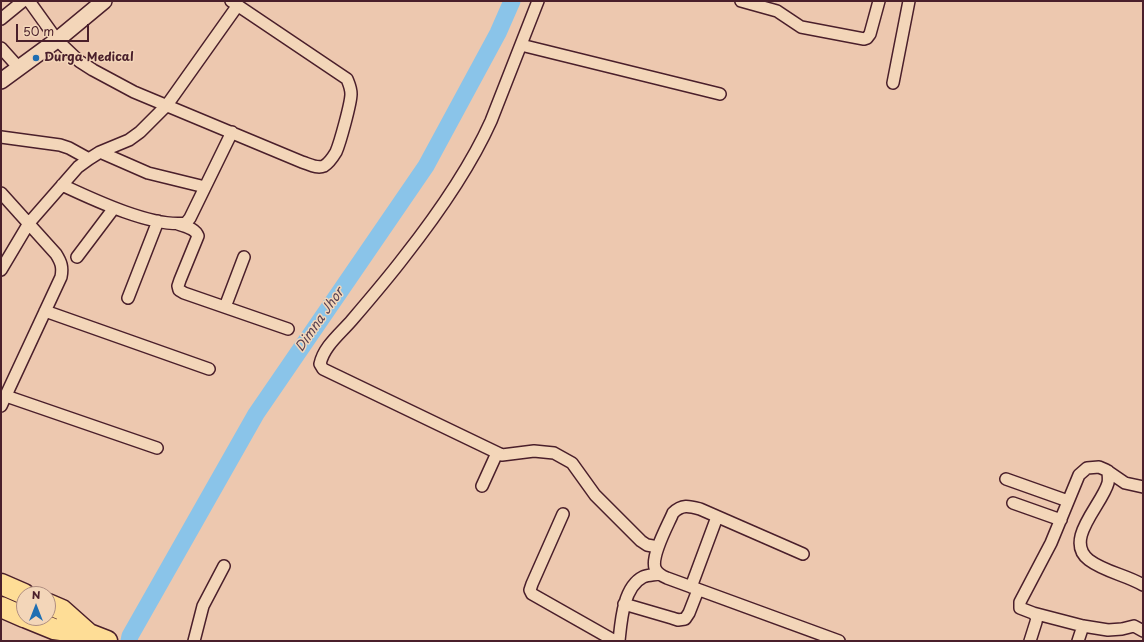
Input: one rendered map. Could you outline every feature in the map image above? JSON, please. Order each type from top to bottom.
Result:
[{"type":"highway","points":[[1,584],[16,591]]},
{"type":"highway","points":[[1,607],[16,614]]},
{"type":"highway","points":[[56,607],[62,610],[98,638]]},
{"type":"highway","points":[[45,626],[54,630],[98,638]]},
{"type":"street","points":[[1,19],[22,1]]},
{"type":"street","points":[[1,270],[29,223],[78,167],[100,152],[129,140],[140,132],[167,105],[234,3],[347,79],[351,86],[351,95],[336,151],[329,162],[323,166],[315,166],[302,162],[232,132],[167,105],[134,92],[92,70],[79,61],[57,40],[29,1]]},
{"type":"street","points":[[1,81],[57,40],[104,1]]},
{"type":"street","points":[[538,1],[483,138],[443,205],[404,258],[326,349],[320,364],[323,369],[502,455],[534,451],[554,453],[572,463],[595,495],[642,541],[647,545],[658,547]]},
{"type":"street","points":[[741,1],[777,11],[801,27],[864,39],[870,34],[879,1]]},
{"type":"street","points":[[893,83],[909,1]]},
{"type":"street","points":[[521,45],[720,94]]},
{"type":"street","points":[[1,48],[19,68]]},
{"type":"street","points":[[178,224],[186,223],[190,218],[232,132]]},
{"type":"street","points":[[1,137],[60,145],[69,148],[89,159]]},
{"type":"street","points":[[100,152],[148,173],[205,187]]},
{"type":"street","points":[[62,185],[114,208],[178,224],[196,231],[198,236],[180,280],[178,286],[179,290],[288,329]]},
{"type":"street","points":[[1,193],[56,254],[63,268],[61,277],[3,401],[157,448]]},
{"type":"street","points":[[77,257],[114,208]]},
{"type":"street","points":[[128,298],[158,220]]},
{"type":"street","points":[[225,307],[244,257]]},
{"type":"street","points":[[45,311],[209,369]]},
{"type":"street","points":[[482,486],[497,453]]},
{"type":"street","points":[[1143,487],[1125,483],[1103,468],[1095,467],[1084,470],[1077,479],[1051,543],[1020,602],[1020,608],[1083,626],[1114,630],[1134,626],[1143,631]]},
{"type":"street","points":[[1108,471],[1108,484],[1084,529],[1080,539],[1080,548],[1085,557],[1093,563],[1143,585]]},
{"type":"street","points":[[1006,479],[1068,501]]},
{"type":"street","points":[[1013,503],[1061,520]]},
{"type":"street","points":[[803,554],[717,516],[690,506],[684,506],[677,508],[673,513],[658,547],[654,561],[655,568],[659,574],[695,589],[839,641]]},
{"type":"street","points":[[563,514],[530,590],[532,594],[615,641]]},
{"type":"street","points":[[624,604],[678,620],[685,619],[689,613],[717,516]]},
{"type":"street","points":[[194,641],[203,606],[224,566]]},
{"type":"street","points":[[619,641],[624,604],[630,591],[636,582],[644,577],[659,574]]},
{"type":"street","points":[[1030,641],[1037,620],[1034,613]]},
{"type":"street","points":[[1078,641],[1083,626]]},
{"type":"waterway","name":"Dimna Jhor","points":[[129,641],[130,636],[256,414],[426,166],[498,33],[512,1]]},
{"type":"place","name":"Durga Medical","points":[[36,58]]}]
